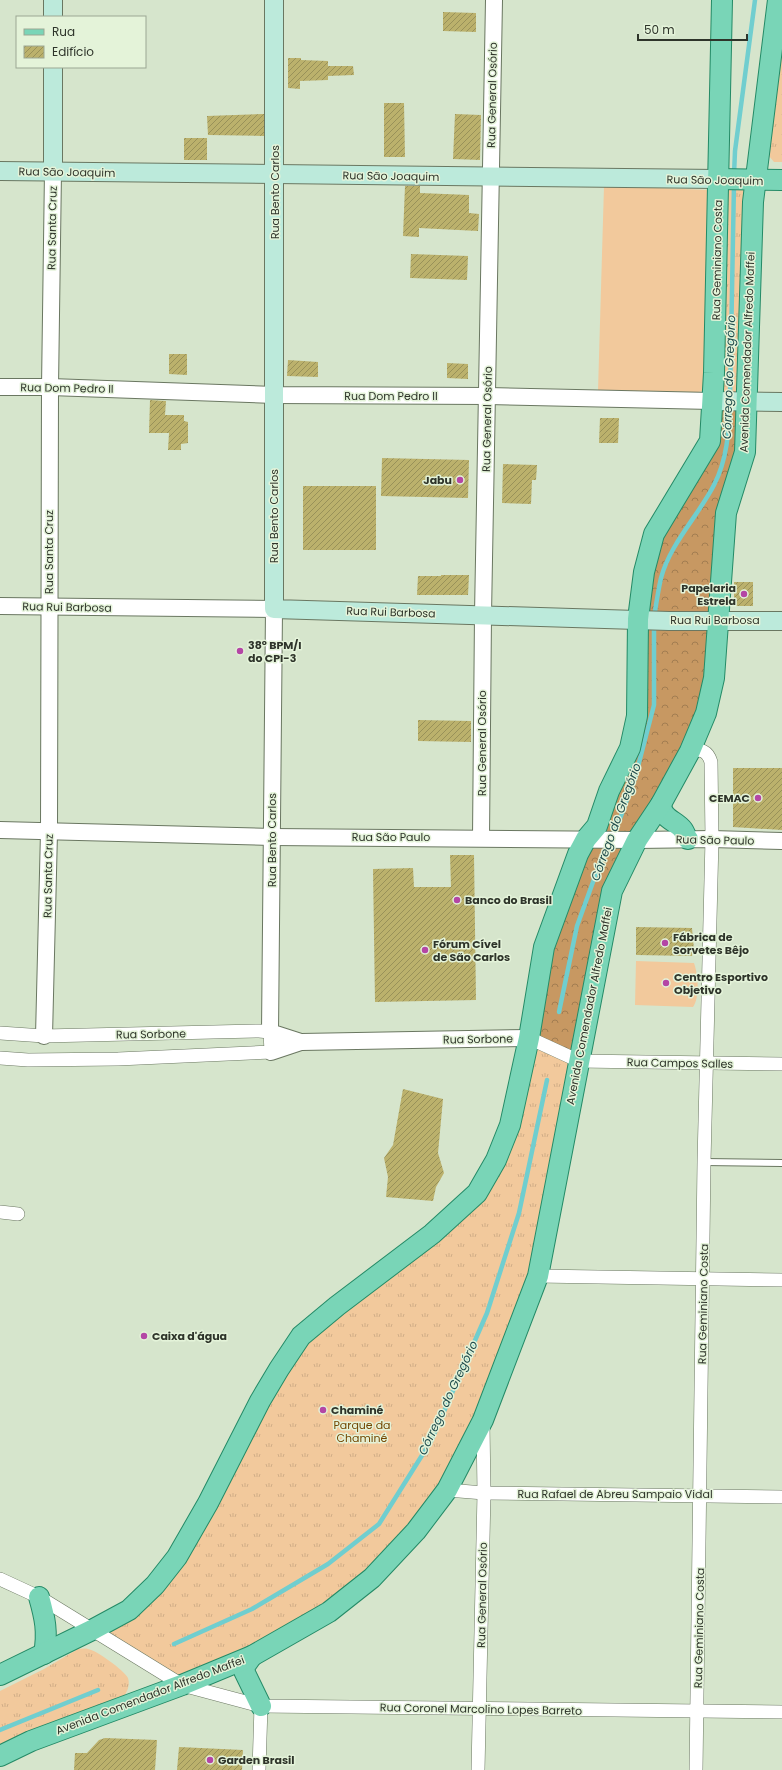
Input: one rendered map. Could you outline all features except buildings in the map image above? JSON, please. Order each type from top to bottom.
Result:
[{"type":"main road","points":[[53,0],[53,16]]},
{"type":"main road","name":"Rua Bento Carlos","points":[[274,0],[274,609]]},
{"type":"main road","name":"Rua Geminiano Costa","points":[[716,401],[714,373],[736,180],[722,0]]},
{"type":"main road","name":"Avenida Comendador Alfredo Maffei","points":[[0,1756],[31,1742],[182,1685],[252,1656],[329,1612],[372,1578],[416,1531],[447,1490],[483,1420],[538,1276],[612,891],[630,840],[660,804],[690,751],[706,713],[714,678],[726,513],[745,452],[743,401],[753,202],[736,180],[778,29],[778,0]]},
{"type":"main road","name":"Rua Santa Cruz","points":[[53,68],[53,171]]},
{"type":"main road","name":"Rua São Joaquim","points":[[0,171],[491,178],[782,180]]},
{"type":"main road","points":[[0,1675],[92,1630],[129,1610],[155,1585],[177,1557],[208,1503],[260,1401],[301,1336],[337,1306],[432,1234],[477,1193],[496,1160],[510,1125],[529,1038],[544,948],[578,854],[590,839],[597,826],[609,791],[630,748],[637,716],[644,572],[654,534],[710,441],[716,401]]},
{"type":"main road","name":"Rua Dom Pedro II","points":[[716,401],[782,402]]},
{"type":"main road","name":"Rua Rui Barbosa","points":[[274,609],[669,621],[782,621]]},
{"type":"main road","points":[[660,804],[661,810],[671,821],[683,830],[688,839]]},
{"type":"main road","points":[[39,1597],[45,1618],[47,1636],[44,1654]]},
{"type":"main road","points":[[252,1656],[245,1666],[244,1671],[246,1678],[261,1706]]},
{"type":"street","name":"Rua General Osório","points":[[482,838],[483,615],[494,0]]},
{"type":"street","name":"Rua Santa Cruz","points":[[44,1036],[49,832],[50,387],[53,171]]},
{"type":"street","name":"Rua Dom Pedro II","points":[[0,388],[50,387],[274,395],[488,396],[716,401]]},
{"type":"street","name":"Rua Rui Barbosa","points":[[0,606],[274,609]]},
{"type":"street","name":"Rua Bento Carlos","points":[[270,1032],[274,609]]},
{"type":"street","name":"Rua Geminiano Costa","points":[[690,751],[696,749],[706,752],[710,756],[712,839],[704,1162],[704,1280],[696,1770]]},
{"type":"street","name":"Rua São Paulo","points":[[0,830],[272,837],[630,840],[712,839],[782,841]]},
{"type":"street","name":"Rua Sorbone","points":[[0,1033],[44,1036],[259,1031],[270,1032],[301,1042]]},
{"type":"street","points":[[270,1032],[271,1052]]},
{"type":"street","name":"Rua Sorbone","points":[[0,1058],[28,1060],[118,1059],[271,1052],[301,1042],[529,1038],[579,1061]]},
{"type":"street","name":"Rua Campos Salles","points":[[579,1061],[782,1064]]},
{"type":"street","points":[[0,1212],[18,1214]]},
{"type":"street","points":[[538,1276],[704,1280],[782,1280]]},
{"type":"street","name":"Rua General Osório","points":[[478,1770],[484,1493],[483,1420]]},
{"type":"street","name":"Rua Rafael de Abreu Sampaio Vidal","points":[[447,1490],[484,1493],[782,1497]]},
{"type":"street","name":"Rua Coronel Marcolino Lopes Barreto","points":[[0,1579],[39,1597],[182,1685],[261,1706],[782,1712]]},
{"type":"street","points":[[259,1770],[261,1706]]},
{"type":"lane","points":[[704,1162],[782,1163]]},
{"type":"green space","points":[[782,47],[782,162],[774,162],[769,156]]},
{"type":"green space","points":[[718,179],[756,181],[747,401],[720,402]]},
{"type":"green space","points":[[604,186],[710,190],[703,391],[598,391]]},
{"type":"green space","points":[[712,401],[747,401],[734,486],[714,678],[612,891],[579,1061],[529,1038],[544,947],[630,748],[644,572],[710,441]]},
{"type":"green space","name":"Centro Esportivo Objetivo","points":[[636,961],[694,963],[698,985],[697,997],[693,1007],[635,1005]]},
{"type":"green space","name":"Parque da Chaminé","points":[[529,1038],[579,1061],[538,1276],[447,1490],[372,1578],[182,1685],[92,1630],[155,1585],[279,1369],[477,1193]]},
{"type":"green space","points":[[78,1649],[92,1650],[125,1674],[128,1678],[129,1685],[121,1701],[0,1746],[0,1691],[44,1669]]},
{"type":"waterway","name":"Córrego do Gregório","points":[[734,175],[735,151],[755,0]]},
{"type":"waterway","name":"Córrego do Gregório","points":[[730,397],[734,184]]},
{"type":"waterway","name":"Córrego do Gregório","points":[[654,618],[661,578],[665,566],[671,553],[714,485],[722,466],[725,456],[730,404]]},
{"type":"waterway","name":"Córrego do Gregório","points":[[612,837],[635,778],[654,705],[654,625]]},
{"type":"waterway","name":"Córrego do Gregório","points":[[559,1012],[577,926],[601,860],[609,844]]},
{"type":"waterway","name":"Córrego do Gregório","points":[[174,1644],[252,1609],[328,1564],[379,1524],[431,1441],[487,1313],[519,1213],[547,1080]]},
{"type":"waterway","name":"Córrego do Gregório","points":[[0,1730],[98,1690]]},
{"type":"place","name":"Jabu","points":[[460,480]]},
{"type":"place","name":"Papelaria Estrela","points":[[744,594]]},
{"type":"place","name":"38º BPM/I do CPI-3","points":[[240,651]]},
{"type":"place","name":"CEMAC","points":[[758,798]]},
{"type":"place","name":"Banco do Brasil","points":[[457,900]]},
{"type":"place","name":"Fábrica de Sorvetes Bêjo","points":[[665,943]]},
{"type":"place","name":"Fórum Cível de São Carlos","points":[[425,950]]},
{"type":"place","name":"Centro Esportivo Objetivo","points":[[666,983]]},
{"type":"place","name":"Caixa d'água","points":[[144,1336]]},
{"type":"place","name":"Chaminé","points":[[323,1410]]},
{"type":"place","name":"Garden Brasil","points":[[210,1760]]}]
